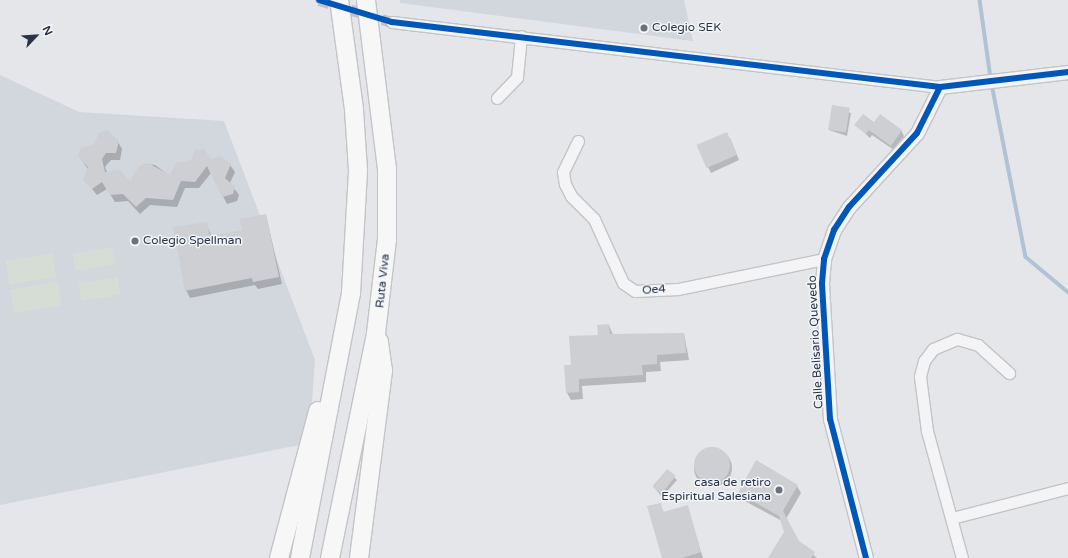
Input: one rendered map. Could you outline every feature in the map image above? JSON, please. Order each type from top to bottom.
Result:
[{"type":"highway","points":[[300,558],[350,301],[358,170],[354,109],[339,0]]},
{"type":"highway","name":"Ruta Viva","points":[[330,558],[376,333],[386,240],[387,169],[366,0]]},
{"type":"highway","points":[[279,558],[320,405],[354,230]]},
{"type":"highway","points":[[359,558],[383,371],[376,333]]},
{"type":"street","points":[[392,22],[521,36],[940,87],[1068,72]]},
{"type":"street","points":[[497,98],[517,77],[521,36]]},
{"type":"street","name":"Calle Belisario Quevedo","points":[[866,558],[830,419],[822,283],[824,259],[834,230],[849,207],[917,133],[940,87]]},
{"type":"street","name":"Oe4","points":[[578,141],[563,172],[565,184],[571,196],[594,219],[623,283],[635,292],[678,289],[824,259]]},
{"type":"street","points":[[962,558],[921,400],[924,361],[933,349],[946,342],[969,340],[1009,373]]},
{"type":"street","points":[[952,518],[1068,488]]},
{"type":"shaded area","name":"Colegio SEK","points":[[400,0],[684,0],[693,41],[400,3]]},
{"type":"shaded area","name":"Colegio Spellman","points":[[0,75],[79,112],[224,121],[315,360],[309,443],[0,505]]},
{"type":"shaded area","points":[[112,247],[115,264],[76,271],[73,254]]},
{"type":"shaded area","points":[[53,253],[57,277],[9,284],[6,261]]},
{"type":"shaded area","points":[[118,277],[121,295],[81,301],[78,283]]},
{"type":"shaded area","points":[[58,282],[62,306],[14,313],[11,290]]},
{"type":"building","points":[[832,105],[850,108],[846,133],[828,130]]},
{"type":"building","points":[[863,114],[874,122],[880,114],[902,130],[891,146],[869,130],[866,134],[854,125]]},
{"type":"building","points":[[107,130],[119,141],[116,153],[106,153],[102,159],[105,172],[120,170],[130,181],[139,166],[148,163],[170,175],[176,163],[191,160],[195,150],[204,149],[211,159],[220,156],[231,164],[225,178],[235,187],[233,194],[222,197],[207,166],[195,182],[181,181],[173,200],[146,198],[136,207],[123,194],[110,195],[102,182],[92,189],[83,180],[88,167],[78,156],[81,148],[94,144],[99,133]]},
{"type":"building","points":[[727,132],[737,155],[706,168],[697,145]]},
{"type":"building","points":[[266,214],[279,277],[253,282],[252,278],[185,291],[173,227],[207,222],[210,236],[242,230],[240,219]]},
{"type":"building","points":[[609,324],[610,334],[684,333],[686,353],[657,355],[657,364],[642,365],[643,375],[579,379],[579,392],[566,393],[564,365],[571,365],[569,336],[598,335],[597,325]]},
{"type":"building","points":[[716,447],[725,452],[729,458],[729,472],[725,478],[716,483],[708,483],[699,478],[695,472],[694,461],[699,452],[705,448]]},
{"type":"building","points":[[756,460],[798,485],[783,511],[799,541],[815,552],[811,558],[768,558],[784,532],[779,516],[738,493]]},
{"type":"building","points":[[667,469],[676,476],[662,494],[653,487]]},
{"type":"building","points":[[661,503],[663,512],[688,505],[701,552],[682,558],[662,558],[647,506]]},
{"type":"waterway","points":[[980,0],[991,78]]},
{"type":"waterway","points":[[992,84],[1026,257],[1068,292]]},
{"type":"tunnel","points":[[319,0],[392,22]]},
{"type":"cycle path","points":[[319,0],[392,22],[940,87],[1068,72]]},
{"type":"cycle path","points":[[866,558],[830,419],[822,283],[824,259],[834,230],[849,207],[917,133],[940,87]]},
{"type":"place","name":"Colegio SEK","points":[[644,28]]},
{"type":"place","name":"Colegio Spellman","points":[[135,241]]},
{"type":"place","name":"casa de retiro Espiritual Salesiana","points":[[779,490]]}]
